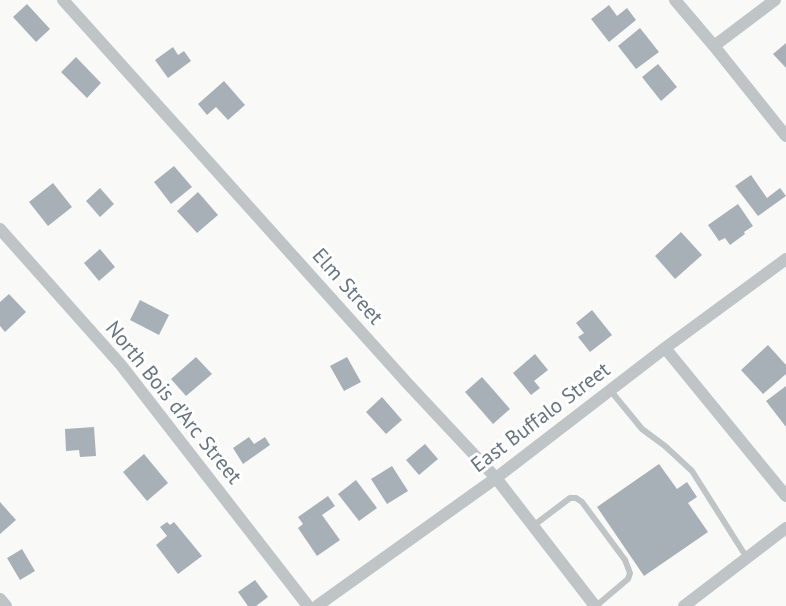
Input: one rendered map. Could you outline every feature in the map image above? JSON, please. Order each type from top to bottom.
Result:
[{"type":"street","name":"Elm Street","points":[[63,0],[408,384],[496,478],[596,606]]},
{"type":"street","points":[[675,0],[786,136]]},
{"type":"street","points":[[714,46],[775,0]]},
{"type":"street","name":"North Bois d’Arc Street","points":[[0,229],[121,365],[308,606]]},
{"type":"street","name":"East Buffalo Street","points":[[317,606],[496,478],[665,348],[786,259]]},
{"type":"street","points":[[665,348],[786,496]]},
{"type":"street","points":[[684,606],[786,528]]},
{"type":"street","points":[[0,599],[6,606]]},
{"type":"lane","points":[[610,390],[642,429],[692,471],[747,558]]},
{"type":"lane","points":[[533,526],[570,498],[576,498],[582,502],[625,560],[630,573],[628,579],[596,606]]},
{"type":"building","points":[[27,4],[50,29],[36,42],[13,17]]},
{"type":"building","points":[[609,5],[617,16],[627,8],[636,20],[609,42],[591,19]]},
{"type":"building","points":[[640,28],[659,52],[636,69],[618,46]]},
{"type":"building","points":[[786,43],[786,68],[773,54]]},
{"type":"building","points":[[173,47],[178,55],[184,51],[191,61],[168,78],[155,60]]},
{"type":"building","points":[[76,57],[101,83],[87,98],[61,72]]},
{"type":"building","points":[[658,64],[677,87],[661,101],[642,77]]},
{"type":"building","points":[[224,81],[245,105],[228,120],[216,107],[207,115],[198,104]]},
{"type":"building","points":[[174,166],[192,187],[171,204],[154,182]]},
{"type":"building","points":[[751,175],[767,198],[780,188],[786,196],[758,216],[735,186]]},
{"type":"building","points":[[53,183],[72,207],[48,226],[29,202]]},
{"type":"building","points":[[100,188],[114,204],[100,217],[86,201]]},
{"type":"building","points":[[198,192],[218,215],[197,233],[177,211]]},
{"type":"building","points":[[738,204],[753,226],[730,245],[725,238],[719,241],[708,225]]},
{"type":"building","points":[[681,232],[702,255],[675,279],[655,256]]},
{"type":"building","points":[[100,249],[115,267],[99,281],[84,263]]},
{"type":"building","points":[[9,294],[26,312],[5,332],[0,326],[0,302]]},
{"type":"building","points":[[140,300],[169,315],[159,335],[130,320]]},
{"type":"building","points":[[592,310],[612,335],[590,352],[578,337],[584,333],[576,323]]},
{"type":"building","points":[[768,345],[786,365],[786,374],[763,394],[741,370]]},
{"type":"building","points":[[535,354],[548,370],[534,381],[540,388],[531,395],[513,373]]},
{"type":"building","points":[[196,357],[212,374],[186,396],[171,379]]},
{"type":"building","points":[[347,357],[361,382],[344,391],[330,366]]},
{"type":"building","points":[[482,377],[510,409],[493,424],[465,392]]},
{"type":"building","points":[[786,386],[786,427],[766,401]]},
{"type":"building","points":[[382,397],[402,420],[386,434],[366,412]]},
{"type":"building","points":[[94,427],[96,456],[80,457],[79,450],[66,451],[65,429]]},
{"type":"building","points":[[249,437],[254,444],[265,437],[270,445],[243,464],[233,448]]},
{"type":"building","points":[[425,444],[438,459],[419,475],[406,460]]},
{"type":"building","points":[[144,454],[168,483],[147,501],[123,472]]},
{"type":"building","points":[[659,464],[677,489],[687,482],[697,497],[688,503],[708,532],[644,576],[597,507]]},
{"type":"building","points":[[392,466],[408,491],[387,504],[371,479]]},
{"type":"building","points":[[356,480],[377,508],[359,521],[338,494]]},
{"type":"building","points":[[328,496],[335,506],[322,515],[340,540],[317,556],[298,528],[303,524],[298,517]]},
{"type":"building","points":[[0,502],[16,520],[0,534]]},
{"type":"building","points":[[167,522],[170,525],[174,522],[202,556],[178,574],[156,545],[167,536],[160,527]]},
{"type":"building","points":[[22,549],[35,571],[20,580],[7,558]]},
{"type":"building","points":[[255,580],[268,597],[256,606],[248,606],[238,592]]}]
